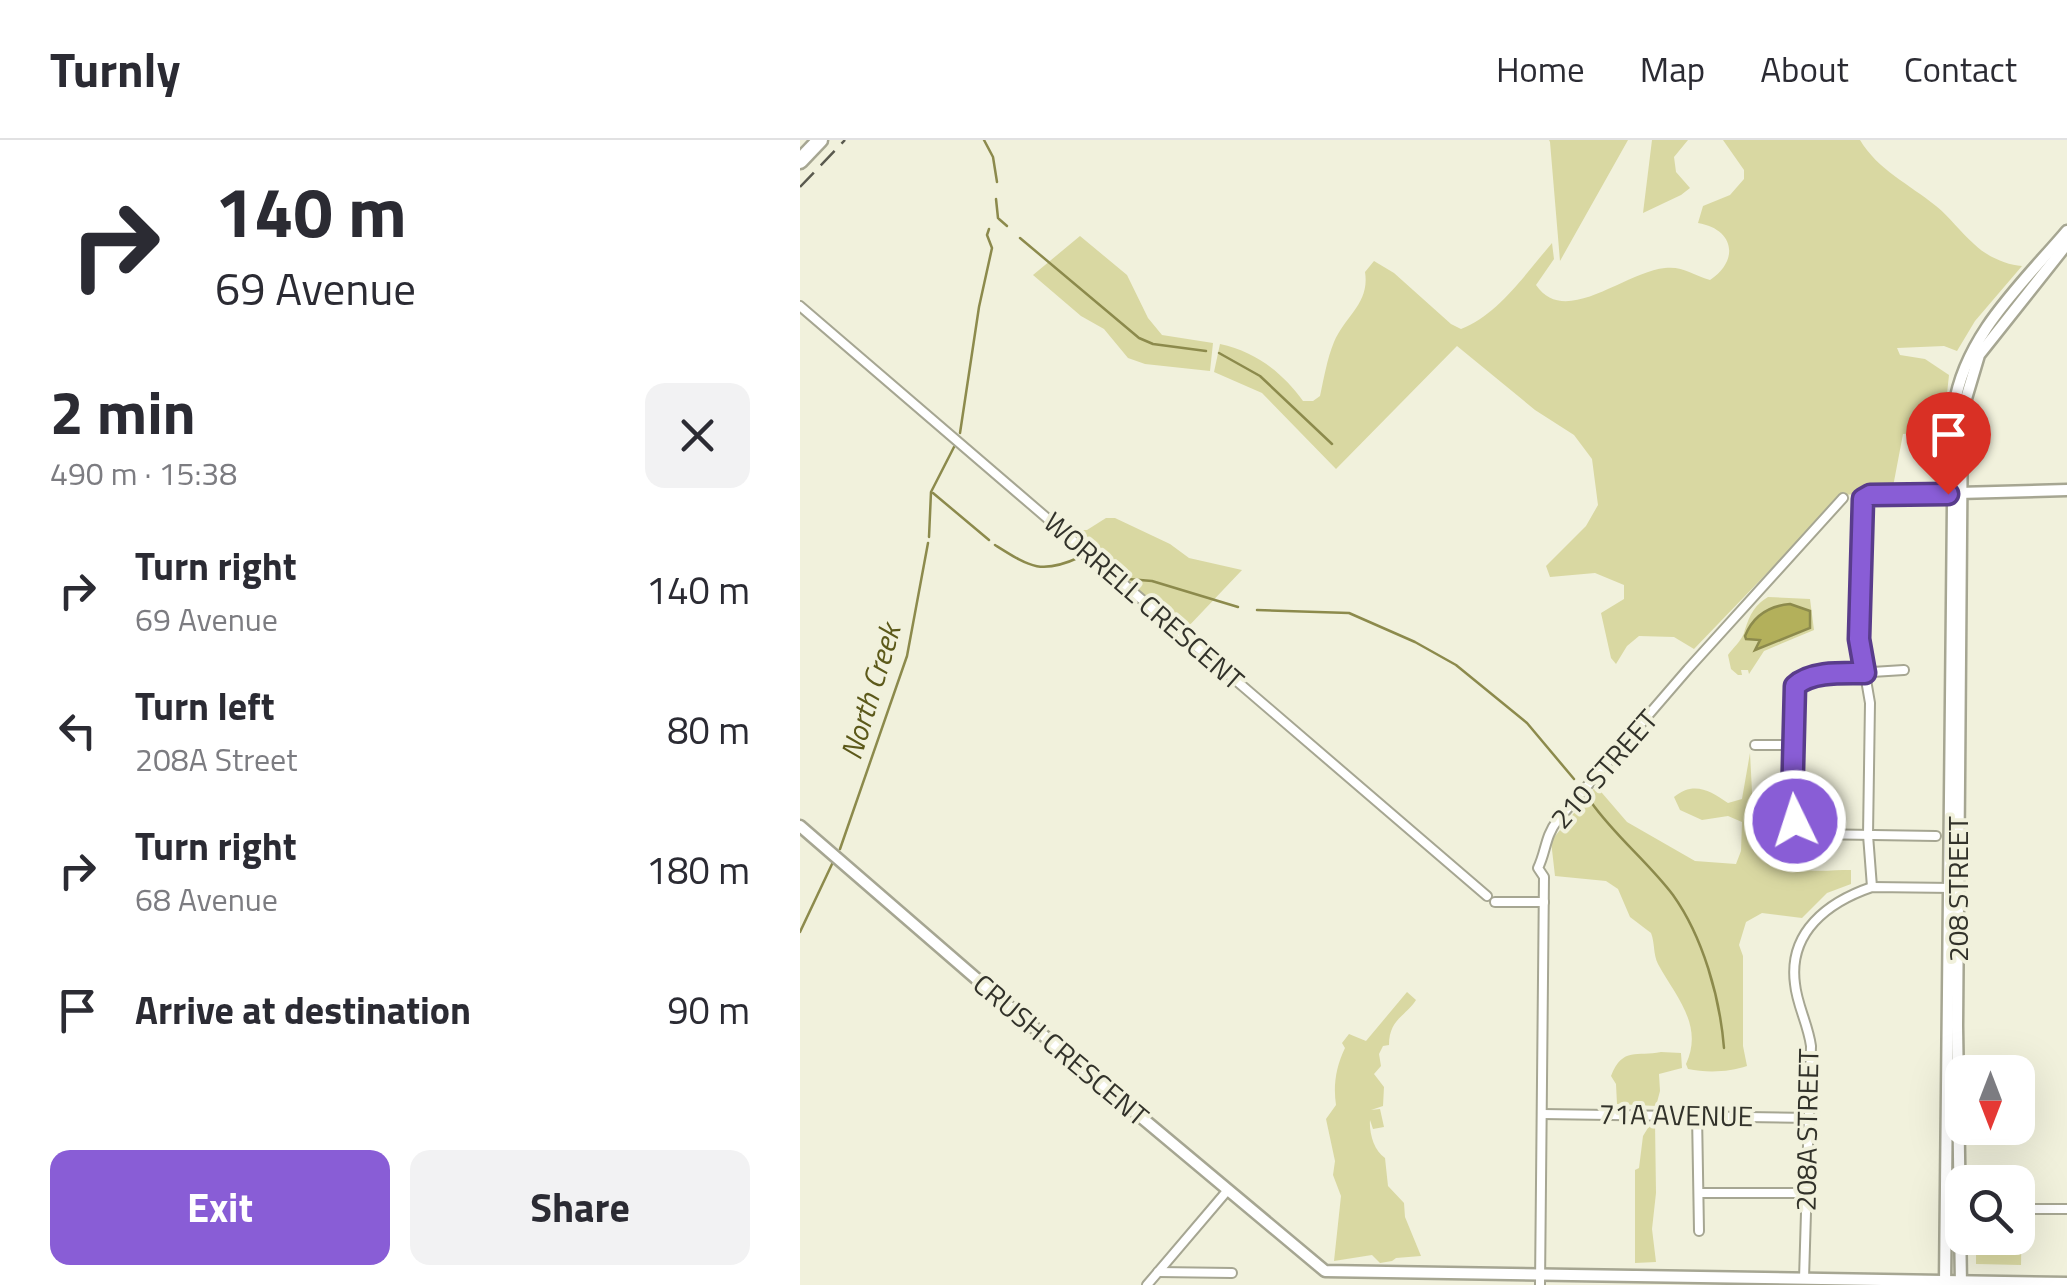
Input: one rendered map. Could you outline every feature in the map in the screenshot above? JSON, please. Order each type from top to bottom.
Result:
[{"type":"highway","points":[[800,161],[820,140]]},
{"type":"main road","points":[[1956,493],[1954,406],[1968,356],[1986,328],[2067,231]]},
{"type":"main road","points":[[1956,493],[1962,412],[1978,355],[2067,244]]},
{"type":"main road","points":[[1956,493],[2067,490]]},
{"type":"main road","name":"208 STREET","points":[[1945,1284],[1956,493]]},
{"type":"main road","name":"CRUSH CRESCENT","points":[[800,826],[1325,1271],[1540,1280]]},
{"type":"main road","name":"208 STREET","points":[[1953,888],[1959,1165]]},
{"type":"main road","points":[[1944,1182],[1952,1212],[1954,1271],[1961,1284]]},
{"type":"main road","name":"208 STREET","points":[[1961,1255],[1961,1284]]},
{"type":"main road","points":[[1540,1280],[2067,1283]]},
{"type":"street","name":"WORRELL CRESCENT","points":[[800,306],[1491,899],[1544,902]]},
{"type":"street","points":[[1953,888],[1872,887],[1868,836],[1870,702],[1859,639],[1863,499],[1870,495],[1956,493]]},
{"type":"street","name":"210 STREET","points":[[1540,1280],[1544,877],[1538,868],[1551,829],[1688,669],[1843,498]]},
{"type":"street","points":[[1904,670],[1824,675],[1796,684],[1792,805],[1801,830],[1830,836],[1936,836]]},
{"type":"street","points":[[1755,745],[1792,745]]},
{"type":"street","name":"208A STREET","points":[[1804,1279],[1811,1046],[1794,985],[1794,964],[1809,925],[1842,898],[1872,887]]},
{"type":"street","name":"71A AVENUE","points":[[1542,1114],[1811,1118]]},
{"type":"street","points":[[1697,1114],[1699,1231]]},
{"type":"street","points":[[1147,1285],[1226,1191]]},
{"type":"street","points":[[1700,1192],[1806,1194]]},
{"type":"street","points":[[2035,1208],[2067,1209]]},
{"type":"street","points":[[1158,1272],[1232,1273]]},
{"type":"shaded area","points":[[1628,140],[1560,261],[1550,142]]},
{"type":"shaded area","points":[[1652,140],[1688,140],[1674,157],[1676,172],[1690,188],[1643,213]]},
{"type":"shaded area","points":[[1723,140],[1860,140],[1885,168],[1941,210],[1979,248],[2003,262],[2022,266],[1975,321],[1957,351],[1944,346],[1897,348],[1900,355],[1925,359],[1949,375],[1943,431],[1903,434],[1892,492],[1842,495],[1694,649],[1674,637],[1639,636],[1616,664],[1611,658],[1601,613],[1624,599],[1624,585],[1595,573],[1550,577],[1546,566],[1586,526],[1598,505],[1592,459],[1574,435],[1535,410],[1457,346],[1336,469],[1262,393],[1214,372],[1220,344],[1267,365],[1303,401],[1313,401],[1320,396],[1334,342],[1360,301],[1365,272],[1374,261],[1461,329],[1500,303],[1552,243],[1554,259],[1536,285],[1548,297],[1563,301],[1579,300],[1665,268],[1710,280],[1726,264],[1729,246],[1719,232],[1698,223],[1703,206],[1730,195],[1744,179],[1744,170]]},
{"type":"shaded area","points":[[1080,236],[1127,275],[1148,318],[1162,335],[1213,343],[1210,371],[1145,364],[1128,358],[1104,329],[1081,316],[1033,275]]},
{"type":"shaded area","points":[[1106,518],[1115,518],[1170,544],[1189,558],[1242,570],[1185,630],[1070,530],[1087,530]]},
{"type":"shaded area","points":[[1810,599],[1814,630],[1764,651],[1749,674],[1748,670],[1741,670],[1742,675],[1738,675],[1731,669],[1728,655],[1763,600]],"holes":[[[1777,606],[1807,630],[1757,650],[1760,641],[1745,636],[1758,617]]]},
{"type":"shaded area","points":[[1790,604],[1810,611],[1810,628],[1755,650],[1760,640],[1745,636],[1752,623],[1768,610]]},
{"type":"shaded area","points":[[1750,753],[1753,811],[1783,811],[1791,833],[1770,854],[1798,869],[1851,870],[1851,884],[1827,893],[1802,918],[1762,913],[1746,922],[1739,945],[1743,956],[1743,1046],[1747,1066],[1718,1071],[1688,1069],[1690,1024],[1658,964],[1651,933],[1630,917],[1618,889],[1606,881],[1555,876],[1551,841],[1596,786],[1627,822],[1695,861],[1736,864],[1741,851],[1742,822],[1728,816],[1702,820],[1680,810],[1674,797],[1695,788],[1728,803],[1742,799]]},
{"type":"shaded area","points":[[1407,992],[1416,1000],[1395,1024],[1389,1045],[1383,1046],[1379,1054],[1381,1066],[1374,1074],[1384,1087],[1383,1106],[1371,1110],[1380,1109],[1384,1127],[1373,1129],[1370,1120],[1370,1125],[1375,1146],[1385,1158],[1388,1186],[1404,1203],[1405,1217],[1421,1256],[1380,1263],[1372,1255],[1334,1261],[1341,1196],[1333,1175],[1335,1161],[1326,1119],[1336,1105],[1336,1076],[1345,1048],[1342,1043],[1349,1034],[1366,1041]]},
{"type":"shaded area","points":[[1661,1052],[1681,1053],[1682,1068],[1659,1074],[1656,1106],[1617,1104],[1616,1084],[1611,1076],[1620,1060]]},
{"type":"shaded area","points":[[1655,1122],[1652,1229],[1656,1262],[1635,1263],[1635,1170],[1639,1168],[1643,1136]]},
{"type":"shaded area","points":[[1976,1255],[2021,1255],[2021,1265],[1976,1264]]},
{"type":"waterway","name":"North Creek","points":[[984,140],[993,157],[997,182]]},
{"type":"waterway","name":"North Creek","points":[[996,199],[998,218]]},
{"type":"waterway","points":[[999,219],[1007,226]]},
{"type":"waterway","name":"North Creek","points":[[960,433],[992,248],[989,229]]},
{"type":"waterway","points":[[1020,238],[1139,338],[1153,344],[1206,351]]},
{"type":"waterway","points":[[1219,353],[1260,376],[1332,444]]},
{"type":"waterway","name":"North Creek","points":[[929,537],[931,492],[954,447]]},
{"type":"waterway","points":[[933,493],[989,540]]},
{"type":"waterway","name":"North Creek","points":[[840,849],[907,656],[928,543]]},
{"type":"waterway","points":[[995,545],[1036,566],[1055,566],[1080,557],[1107,578]]},
{"type":"waterway","points":[[1128,579],[1152,581],[1238,607]]},
{"type":"waterway","points":[[1257,610],[1349,613],[1415,642],[1456,665],[1527,723],[1574,779]]},
{"type":"waterway","points":[[1591,802],[1684,912],[1708,968],[1724,1048]]},
{"type":"waterway","name":"North Creek","points":[[800,932],[833,862]]},
{"type":"railway","points":[[800,187],[845,140]]},
{"type":"route","points":[[1795,821],[1795,686],[1800,680],[1818,676],[1865,673],[1859,639],[1863,499],[1870,495],[1948,494]]}]
